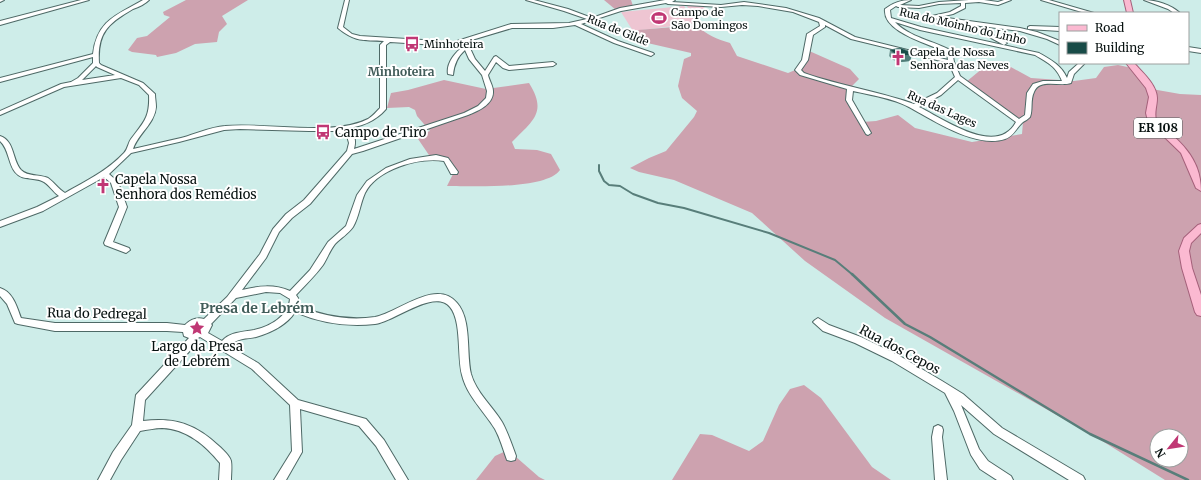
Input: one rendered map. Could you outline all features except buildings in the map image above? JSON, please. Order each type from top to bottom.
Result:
[{"type":"main road","points":[[1127,0],[1130,12]]},
{"type":"main road","name":"ER 108","points":[[1131,64],[1142,76],[1150,88],[1152,97],[1150,113],[1152,121],[1185,152],[1201,188]]},
{"type":"main road","points":[[1201,227],[1187,242],[1184,248],[1186,262],[1201,312]]},
{"type":"street","points":[[0,23],[87,0]]},
{"type":"street","points":[[96,63],[95,56],[102,30],[110,23],[147,0]]},
{"type":"street","points":[[347,0],[340,21],[340,27],[350,35],[359,38],[464,45],[495,30],[512,26],[562,26],[577,24],[620,10],[674,0]]},
{"type":"street","points":[[528,0],[566,10],[591,19]]},
{"type":"street","points":[[909,0],[892,6],[886,10],[886,14],[893,25],[950,52],[951,62],[958,77],[1019,122]]},
{"type":"street","points":[[892,6],[919,7],[939,3],[977,1],[998,4],[1009,0]]},
{"type":"street","points":[[1043,0],[1087,12]]},
{"type":"street","points":[[1146,0],[1170,8],[1176,12]]},
{"type":"street","points":[[663,2],[711,5],[753,2],[814,17],[841,33],[868,43],[951,62]]},
{"type":"street","points":[[963,2],[963,6],[961,8],[943,15],[948,20],[989,33],[994,39]]},
{"type":"street","name":"Rua do Moinho do Linho","points":[[889,19],[938,32],[1025,50],[1041,56],[1054,64],[1061,71],[1066,83]]},
{"type":"street","points":[[948,20],[1014,29],[1046,36],[1059,42]]},
{"type":"street","name":"Rua das Lages","points":[[822,22],[823,26],[821,29],[810,34],[805,60],[798,71],[807,76],[913,106],[967,133],[988,138],[1008,136],[1019,122],[1028,116],[1030,94],[1035,85],[1042,82],[1066,83]]},
{"type":"street","name":"Rua de Gilde","points":[[577,24],[616,42],[651,54]]},
{"type":"street","points":[[1014,29],[1022,27],[1059,30]]},
{"type":"street","points":[[938,32],[959,33],[994,39],[1025,50]]},
{"type":"street","points":[[1046,36],[1059,36]]},
{"type":"street","points":[[0,224],[40,209],[105,174],[129,152],[170,143],[204,133],[240,126],[287,130],[332,129],[371,120],[379,114],[382,109],[383,45],[388,40]]},
{"type":"street","points":[[451,74],[450,68],[464,45]]},
{"type":"street","points":[[350,152],[361,150],[466,114],[480,107],[489,98],[490,92],[485,75],[472,59],[464,45]]},
{"type":"street","points":[[1189,49],[1201,51]]},
{"type":"street","points":[[0,80],[95,56]]},
{"type":"street","points":[[485,75],[496,58],[505,67],[509,68],[553,64]]},
{"type":"street","points":[[96,63],[121,76]]},
{"type":"street","points":[[73,83],[80,79],[96,63]]},
{"type":"street","points":[[1066,83],[1070,80],[1071,73],[1081,64]]},
{"type":"street","points":[[0,113],[50,90],[73,83],[121,76],[128,77],[141,84],[152,94],[153,108],[148,121],[132,142],[129,152]]},
{"type":"street","points":[[913,106],[939,94],[958,77]]},
{"type":"street","points":[[850,88],[849,100],[868,133]]},
{"type":"street","points":[[194,333],[206,329],[206,323],[234,295],[263,256],[276,231],[289,216],[307,202],[350,152],[354,143],[352,137],[348,133],[332,129]]},
{"type":"street","points":[[0,138],[7,144],[14,165],[20,174],[47,181],[56,192],[64,195]]},
{"type":"street","points":[[291,295],[317,267],[332,244],[348,228],[363,190],[372,179],[391,168],[409,162],[430,158],[446,159],[454,172]]},
{"type":"street","points":[[105,174],[114,182],[123,207],[108,243],[126,250]]},
{"type":"street","points":[[223,347],[226,341],[240,335],[259,332],[274,325],[285,318],[293,308],[294,298],[288,292],[256,290],[234,295]]},
{"type":"street","name":"Rua do Pedregal","points":[[0,291],[11,302],[18,321],[55,327],[167,327],[194,333],[223,347],[256,366],[295,403]]},
{"type":"street","points":[[293,308],[312,316],[339,322],[378,320],[425,300],[435,298],[442,298],[450,301],[458,314],[462,333],[466,373],[469,382],[498,424],[511,456]]},
{"type":"street","name":"Rua dos Cepos","points":[[818,322],[826,328],[858,340],[895,358],[948,390],[959,397],[998,431],[1079,480]]},
{"type":"street","points":[[104,480],[117,456],[137,426],[140,398],[193,341],[194,323],[206,323]]},
{"type":"street","points":[[948,390],[959,411],[974,452],[984,465],[1007,480]]},
{"type":"street","points":[[280,480],[297,452],[295,403],[362,422],[380,443],[402,480]]},
{"type":"street","points":[[137,426],[165,424],[188,429],[210,442],[226,461],[225,480]]},
{"type":"street","points":[[938,430],[941,480]]},
{"type":"shaded area","points":[[186,0],[248,0],[222,16],[227,24],[219,32],[217,42],[195,44],[176,53],[157,57],[156,55],[132,52],[128,50],[137,38],[147,36],[170,17],[164,15],[163,12]]},
{"type":"shaded area","points":[[604,0],[631,0],[633,6],[616,10]]},
{"type":"shaded area","points":[[686,5],[705,6],[698,22]]},
{"type":"shaded area","name":"Campo de São Domingos","points":[[684,6],[698,23],[633,31],[621,12]]},
{"type":"shaded area","points":[[697,25],[712,36],[730,43],[737,56],[788,73],[800,68],[807,50],[850,69],[859,79],[848,90],[848,105],[862,122],[876,121],[898,115],[915,128],[972,142],[1022,134],[1023,122],[966,82],[989,63],[1009,66],[1031,78],[1074,81],[1096,78],[1104,67],[1118,65],[1137,69],[1146,88],[1180,94],[1201,95],[1201,480],[1165,480],[1099,439],[885,318],[805,261],[752,213],[674,180],[639,172],[630,168],[666,151],[694,117],[697,111],[682,98],[678,86],[684,59],[691,56],[691,53],[643,42],[639,38],[638,30]]},
{"type":"shaded area","points":[[444,80],[486,89],[529,83],[535,93],[537,102],[535,116],[526,128],[512,142],[515,149],[537,150],[551,154],[560,170],[552,176],[540,181],[525,184],[508,186],[447,186],[455,170],[446,157],[431,158],[416,136],[430,131],[417,116],[415,110],[409,107],[387,108],[391,93]]},
{"type":"shaded area","points":[[804,385],[821,398],[872,467],[891,480],[672,480],[700,434],[712,435],[749,451],[763,441],[779,405],[790,389]]},
{"type":"shaded area","points":[[508,450],[539,477],[545,480],[476,480],[495,456]]},
{"type":"waterway","points":[[599,165],[599,171],[604,181],[609,185],[620,186],[633,194],[658,203],[684,208],[769,233],[835,260],[853,275]]},
{"type":"waterway","points":[[852,274],[905,324],[930,337],[1090,434],[1188,480]]},
{"type":"place","name":"Campo de São Domingos","points":[[659,18]]},
{"type":"place","name":"Minhoteira","points":[[412,44]]},
{"type":"place","name":"Capela de Nossa Senhora das Neves","points":[[898,58]]},
{"type":"place","name":"Campo de Tiro","points":[[323,132]]},
{"type":"place","name":"Capela Nossa Senhora dos Remédios","points":[[103,186]]},
{"type":"place","name":"Largo da Presa de Lebrém","points":[[197,328]]},
{"type":"district","name":"Minhoteira","points":[[401,72]]},
{"type":"district","name":"Presa de Lebrém","points":[[257,308]]}]
